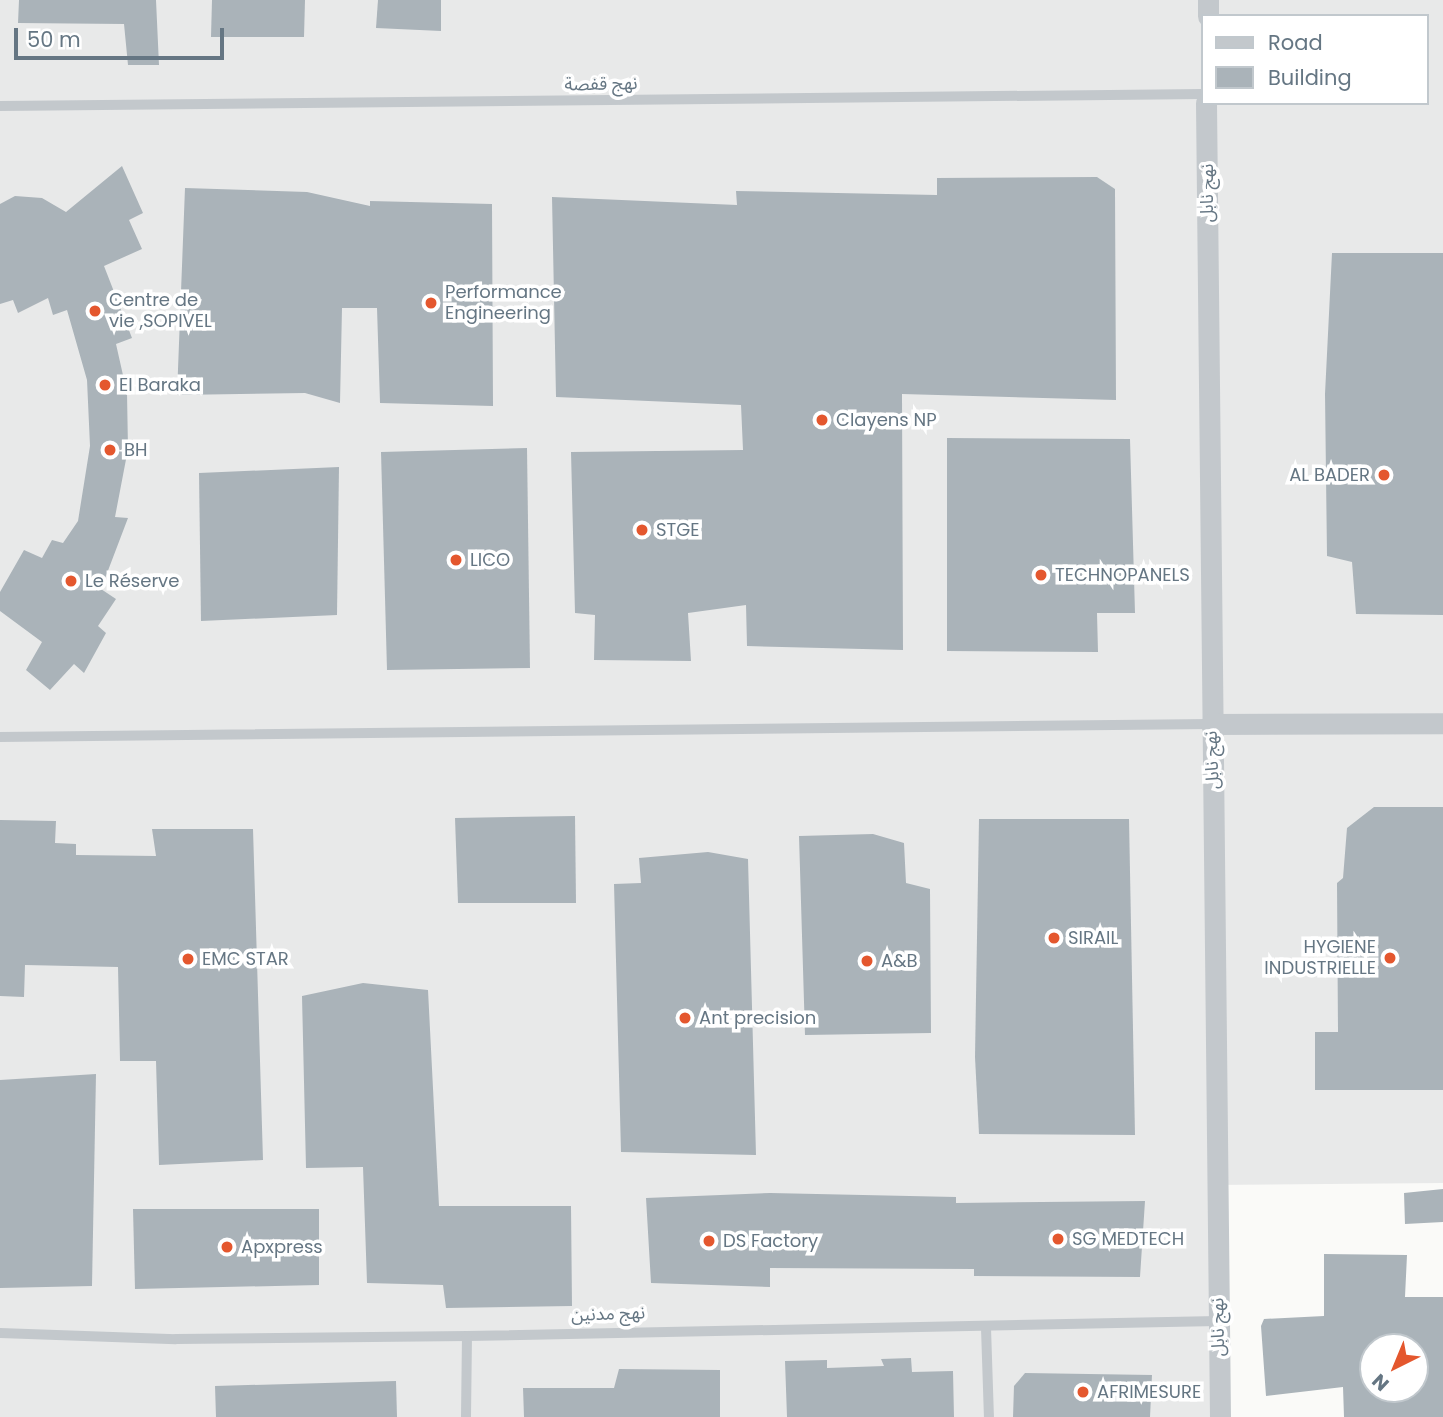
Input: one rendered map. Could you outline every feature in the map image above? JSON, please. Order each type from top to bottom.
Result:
[{"type":"street","name":"نهج نابل","points":[[1206,105],[1220,1417]]},
{"type":"street","points":[[1211,724],[1443,723]]},
{"type":"lane","name":"نهج قفصة","points":[[0,106],[1202,94]]},
{"type":"lane","points":[[0,737],[1211,724]]},
{"type":"lane","name":"نهج مدنين","points":[[0,1333],[176,1339],[467,1336],[723,1329],[986,1328],[1218,1321]]},
{"type":"lane","points":[[986,1328],[989,1417]]},
{"type":"lane","points":[[466,1417],[467,1336]]},
{"type":"shaded area","points":[[0,0],[1443,0],[1443,1183],[1210,1185],[1215,1417],[0,1417]]},
{"type":"building","points":[[19,0],[156,0],[159,65],[128,65],[124,24],[18,23]]},
{"type":"building","points":[[212,0],[305,0],[304,37],[211,37]]},
{"type":"building","points":[[378,0],[441,0],[441,31],[376,28]]},
{"type":"building","points":[[122,166],[143,213],[129,220],[142,249],[104,266],[132,338],[116,344],[127,393],[128,449],[115,517],[128,518],[101,589],[116,599],[98,626],[106,633],[84,673],[74,664],[50,690],[26,670],[42,642],[0,611],[0,592],[24,550],[42,558],[52,540],[63,543],[78,521],[90,446],[87,380],[67,310],[53,315],[48,298],[18,313],[13,300],[0,304],[0,204],[15,196],[42,198],[66,212]]},
{"type":"building","points":[[1097,177],[1115,189],[1116,400],[902,394],[903,650],[747,646],[746,605],[688,613],[691,661],[594,660],[595,615],[575,613],[571,452],[743,450],[741,405],[556,397],[552,197],[737,205],[736,191],[937,195],[937,178]]},
{"type":"building","points":[[185,188],[307,192],[370,206],[370,201],[492,204],[493,406],[380,403],[377,308],[342,308],[340,403],[305,393],[177,395]]},
{"type":"building","name":"AL BADER","points":[[1332,253],[1443,253],[1443,615],[1356,614],[1352,562],[1327,556],[1325,394]]},
{"type":"building","name":"TECHNOPANELS","points":[[947,438],[1130,439],[1135,613],[1097,613],[1098,652],[947,651]]},
{"type":"building","name":"LICO","points":[[527,448],[530,668],[387,670],[381,452]]},
{"type":"building","points":[[339,467],[337,615],[201,621],[199,473]]},
{"type":"building","name":"HYGIENE INDUSTRIELLE","points":[[1374,807],[1443,807],[1443,1090],[1315,1090],[1315,1032],[1338,1032],[1337,883],[1343,878],[1347,828]]},
{"type":"building","points":[[575,816],[576,903],[458,903],[455,818]]},
{"type":"building","name":"SIRAIL","points":[[979,819],[1129,819],[1135,1135],[979,1134],[975,1057]]},
{"type":"building","name":"EMC STAR","points":[[0,820],[56,821],[55,843],[76,844],[76,855],[156,856],[152,829],[253,829],[263,1160],[159,1165],[156,1061],[120,1061],[118,967],[25,965],[24,997],[0,996]]},
{"type":"building","name":"A&B","points":[[873,834],[904,843],[906,883],[930,889],[931,1033],[805,1035],[799,836]]},
{"type":"building","name":"Ant precision","points":[[708,852],[748,859],[756,1155],[621,1152],[614,884],[641,883],[639,858]]},
{"type":"building","points":[[363,983],[428,990],[439,1206],[571,1206],[572,1306],[446,1308],[443,1285],[367,1283],[363,1167],[306,1168],[302,996]]},
{"type":"building","points":[[96,1074],[92,1286],[0,1288],[0,1080]]},
{"type":"building","points":[[1443,1189],[1443,1222],[1405,1224],[1404,1193]]},
{"type":"building","points":[[770,1193],[956,1197],[956,1203],[1145,1201],[1140,1277],[974,1276],[974,1269],[770,1268],[770,1287],[651,1283],[646,1198]]},
{"type":"building","name":"Apxpress","points":[[133,1209],[319,1209],[319,1285],[135,1289]]},
{"type":"building","points":[[1324,1254],[1407,1255],[1405,1297],[1443,1297],[1443,1417],[1344,1417],[1343,1387],[1266,1396],[1261,1326],[1264,1319],[1324,1316]]},
{"type":"building","points":[[911,1358],[912,1372],[953,1371],[954,1417],[787,1417],[785,1361],[827,1360],[827,1368],[884,1366],[881,1359]]},
{"type":"building","points":[[619,1369],[720,1370],[720,1417],[524,1417],[523,1388],[614,1388]]},
{"type":"building","name":"AFRIMESURE","points":[[1025,1373],[1152,1375],[1150,1417],[1013,1417],[1014,1386]]},
{"type":"building","points":[[396,1381],[397,1417],[216,1417],[215,1386]]},
{"type":"place","name":"Performance Engineering","points":[[431,303]]},
{"type":"place","name":"Centre de vie ,SOPIVEL","points":[[95,311]]},
{"type":"place","name":"El Baraka","points":[[105,385]]},
{"type":"place","name":"Clayens NP","points":[[822,420]]},
{"type":"place","name":"BH","points":[[110,450]]},
{"type":"place","name":"AL BADER","points":[[1384,475]]},
{"type":"place","name":"STGE","points":[[642,530]]},
{"type":"place","name":"LICO","points":[[456,560]]},
{"type":"place","name":"TECHNOPANELS","points":[[1041,575]]},
{"type":"place","name":"Le Réserve","points":[[71,581]]},
{"type":"place","name":"SIRAIL","points":[[1054,938]]},
{"type":"place","name":"HYGIENE INDUSTRIELLE","points":[[1390,958]]},
{"type":"place","name":"EMC STAR","points":[[188,959]]},
{"type":"place","name":"A&B","points":[[867,961]]},
{"type":"place","name":"Ant precision","points":[[685,1018]]},
{"type":"place","name":"SG MEDTECH","points":[[1058,1239]]},
{"type":"place","name":"DS Factory","points":[[709,1241]]},
{"type":"place","name":"Apxpress","points":[[227,1247]]},
{"type":"place","name":"AFRIMESURE","points":[[1083,1392]]}]
